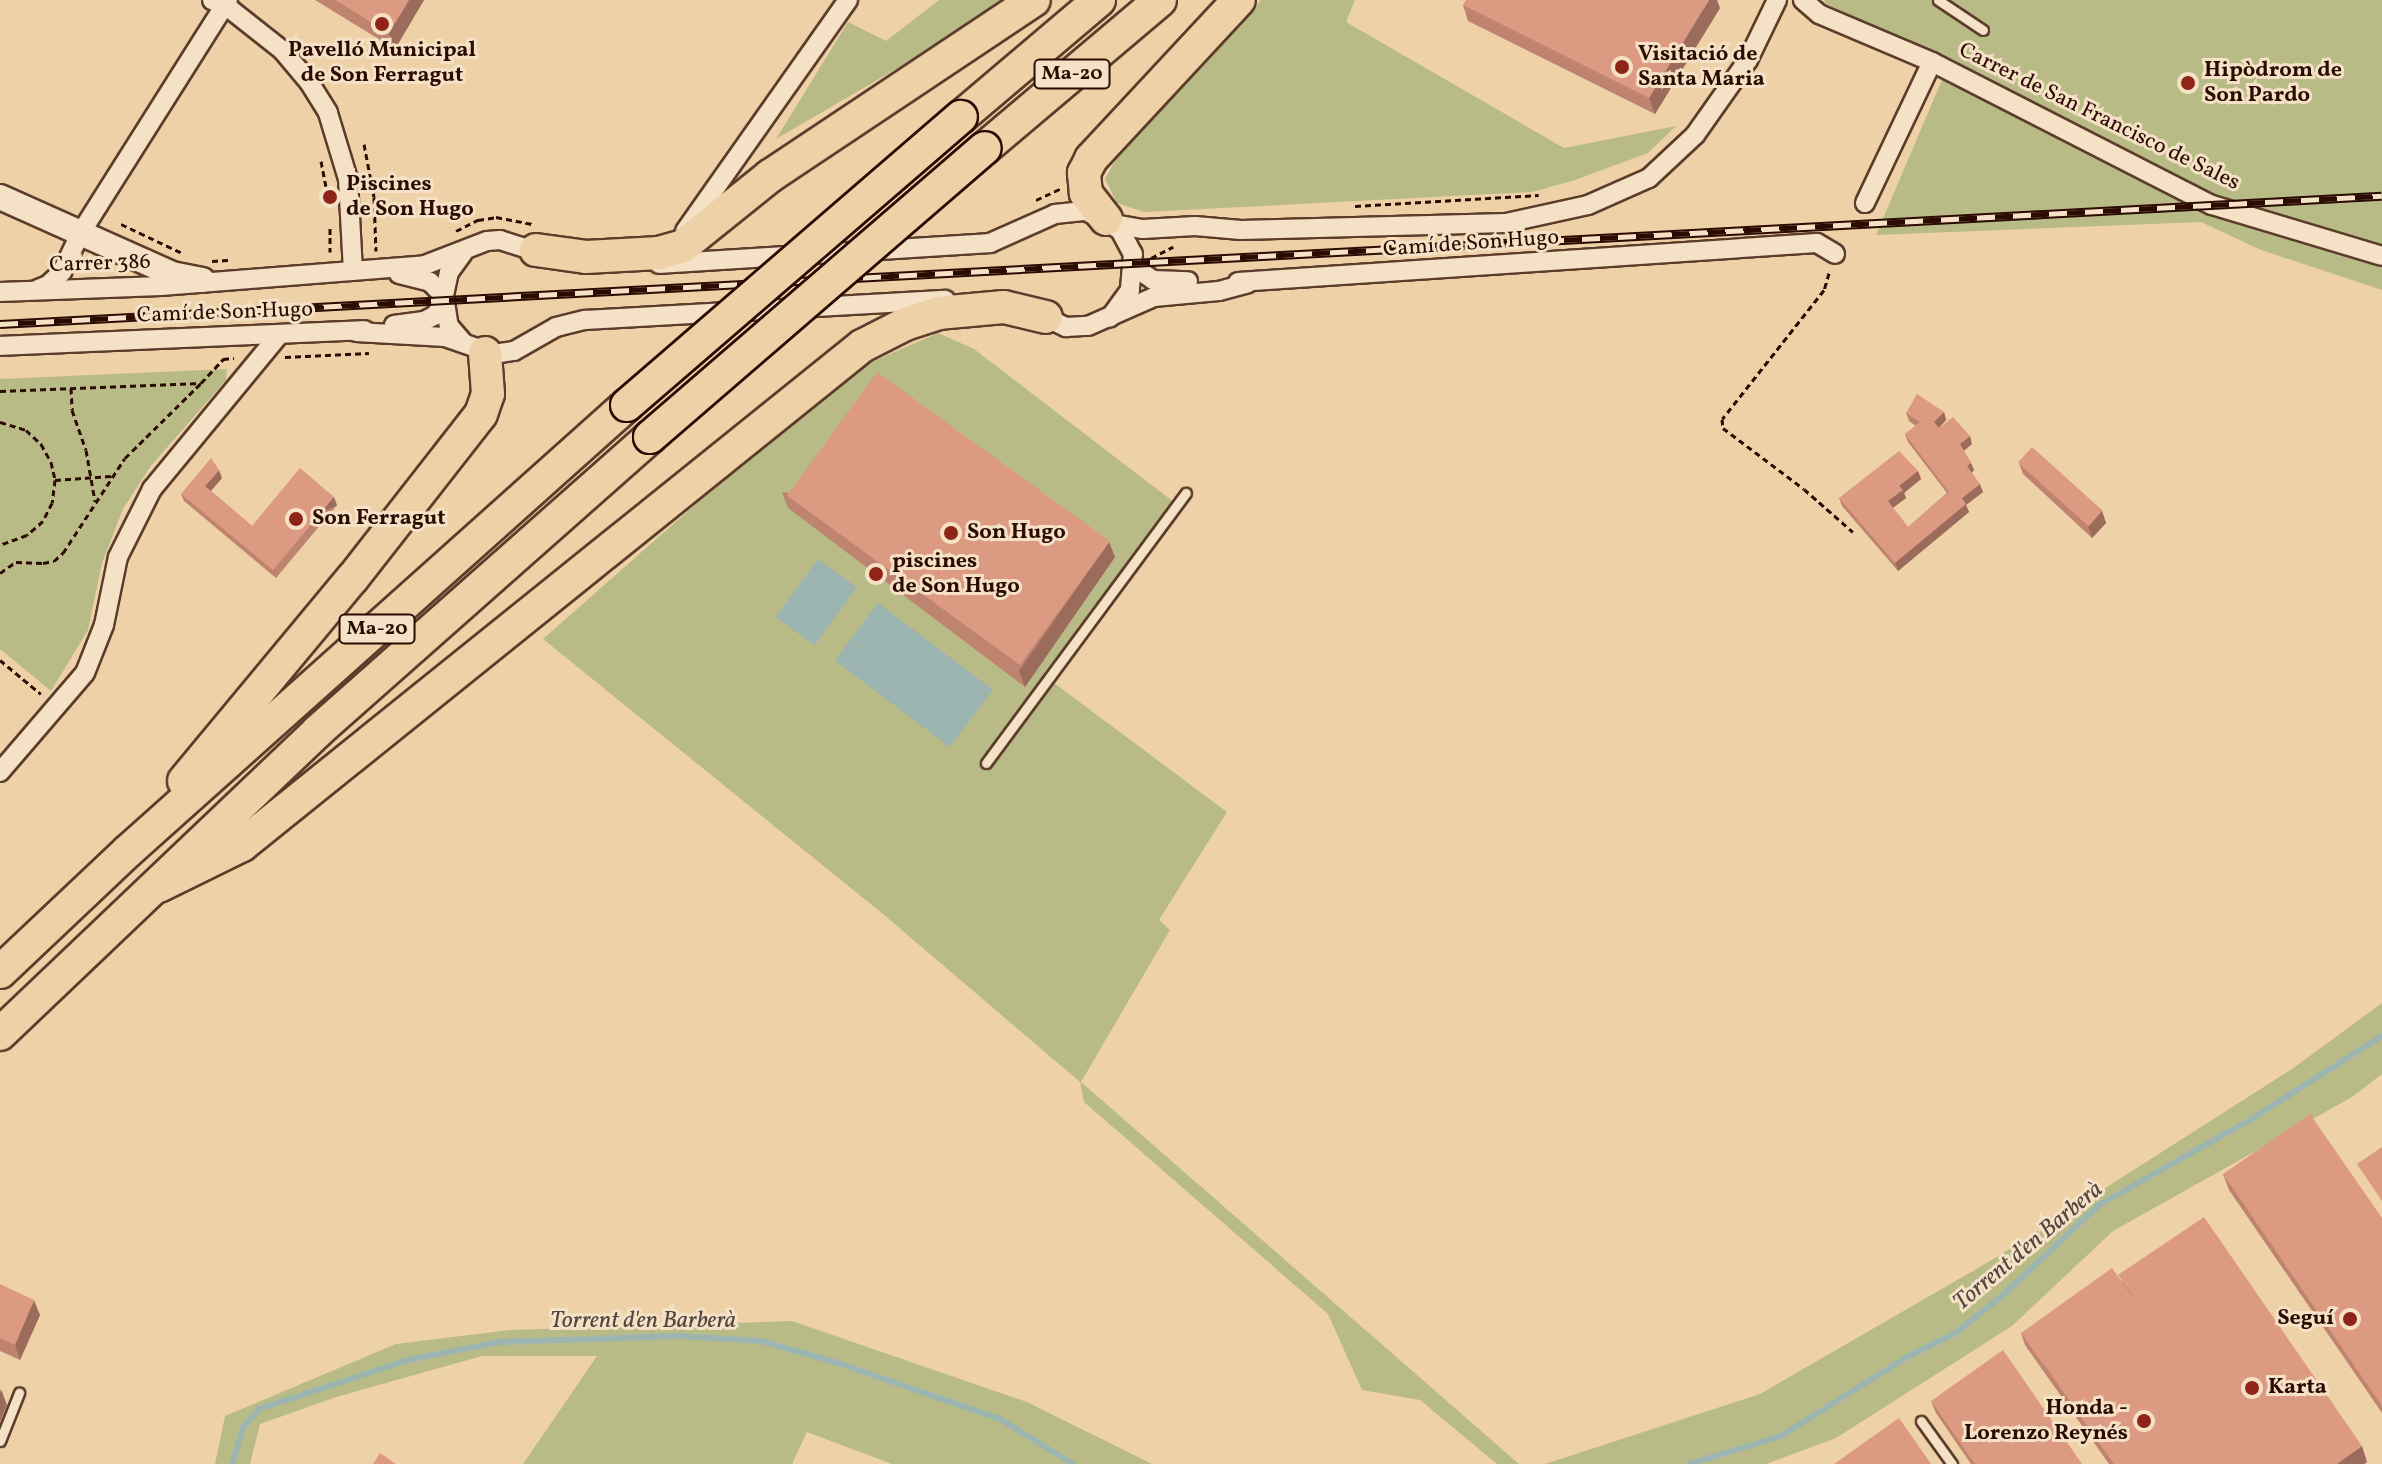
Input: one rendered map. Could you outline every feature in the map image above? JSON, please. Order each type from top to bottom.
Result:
[{"type":"highway","points":[[538,242],[586,257],[659,253],[683,246],[770,176],[1034,0]]},
{"type":"highway","name":"Ma-20","points":[[0,972],[127,852],[627,405],[1099,0]]},
{"type":"highway","name":"Ma-20","points":[[0,1034],[159,886],[318,731],[650,437],[1160,0]]},
{"type":"highway","points":[[1109,221],[1089,200],[1085,187],[1084,173],[1091,159],[1239,0]]},
{"type":"highway","points":[[159,886],[242,845],[862,346],[905,324],[938,313],[1004,307],[1046,317]]},
{"type":"highway","points":[[127,852],[352,579],[481,414],[488,394],[476,349]]},
{"type":"street","points":[[1110,318],[1130,290],[1134,263],[1140,249],[1158,239],[1241,230],[1506,223],[1588,205],[1649,178],[1695,135],[1748,60],[1777,0]]},
{"type":"street","name":"Carrer de San Francisco de Sales","points":[[1803,0],[1819,14],[1932,62],[2212,205],[2382,256]]},
{"type":"street","points":[[29,291],[48,285],[58,277],[80,234],[222,2],[282,50],[309,82],[328,113],[347,168],[352,262]]},
{"type":"street","points":[[685,231],[842,2]]},
{"type":"street","points":[[1865,203],[1932,62]]},
{"type":"street","points":[[0,197],[172,274],[200,270]]},
{"type":"street","points":[[352,262],[406,266],[435,263],[466,242],[500,240],[538,242],[573,265],[674,264],[990,243],[1071,210],[1096,213],[1109,221],[1126,237],[1134,263]]},
{"type":"street","points":[[1109,221],[1143,229],[1195,226],[1241,230]]},
{"type":"street","points":[[444,300],[455,261],[466,242]]},
{"type":"street","name":"Camí de Son Hugo","points":[[1134,263],[1140,274],[1160,282],[1218,280],[1248,283],[1817,243],[1835,254]]},
{"type":"street","points":[[352,262],[416,276],[437,286],[444,300],[449,326],[476,349]]},
{"type":"street","name":"Carrer 386","points":[[0,292],[161,286],[200,270],[352,262]]},
{"type":"street","points":[[356,332],[436,336],[476,349],[514,351],[556,327],[585,320],[989,298],[1015,302],[1076,328],[1110,318],[1154,297],[1219,291],[1248,283]]},
{"type":"street","name":"Camí de Son Hugo","points":[[0,346],[356,332],[424,321],[444,300]]},
{"type":"street","points":[[0,772],[85,673],[104,625],[118,557],[152,489],[268,362],[279,335]]},
{"type":"lane","points":[[1938,0],[1983,30]]},
{"type":"lane","points":[[986,763],[1186,493]]},
{"type":"lane","points":[[0,1441],[19,1393]]},
{"type":"lane","points":[[1921,1421],[1952,1464]]},
{"type":"path","points":[[364,144],[374,197],[376,253]]},
{"type":"path","points":[[321,161],[329,207]]},
{"type":"path","points":[[1036,205],[1068,189],[1085,187]]},
{"type":"path","points":[[330,218],[330,255],[352,262],[376,253],[406,253],[406,266]]},
{"type":"path","points":[[466,242],[479,226],[504,222],[538,242]]},
{"type":"path","points":[[121,224],[188,255]]},
{"type":"path","points":[[1835,254],[1824,290],[1722,419],[1723,428],[1804,489],[1853,532]]},
{"type":"path","points":[[200,270],[241,259]]},
{"type":"path","points":[[0,573],[16,562],[54,561],[72,544],[111,476],[145,434],[223,359],[268,362],[285,357]]},
{"type":"path","points":[[0,391],[201,383]]},
{"type":"path","points":[[71,388],[72,410],[92,477],[95,504]]},
{"type":"path","points":[[0,422],[26,430],[41,444],[51,462],[55,480],[52,503],[43,521],[27,535],[0,545]]},
{"type":"path","points":[[55,480],[111,476]]},
{"type":"path","points":[[0,660],[61,702]]},
{"type":"green space","points":[[939,0],[1003,0],[951,37],[776,139],[848,22],[886,41]]},
{"type":"green space","points":[[1261,0],[1355,0],[1346,22],[1564,148],[1676,126],[1648,153],[1532,192],[1144,212],[1117,203],[1105,179],[1121,150]]},
{"type":"green space","name":"Hipòdrom de Son Pardo","points":[[1824,0],[2382,0],[2382,290],[2261,250],[2201,222],[1876,235],[1950,61],[1826,4]]},
{"type":"green space","name":"piscines de Son Hugo","points":[[938,333],[974,349],[1183,509],[1054,683],[1227,812],[1159,920],[1170,930],[1081,1082],[1519,1464],[1497,1464],[1420,1400],[1362,1390],[1328,1314],[1084,1102],[1080,1082],[883,914],[543,639],[842,375]]},
{"type":"green space","points":[[227,369],[226,380],[150,467],[123,509],[102,563],[88,630],[51,691],[0,649],[0,379]]},
{"type":"green space","points":[[2382,1003],[2382,1074],[2352,1097],[2113,1231],[2012,1326],[1836,1438],[1766,1464],[1545,1464],[1760,1394],[1997,1257],[2292,1069]]},
{"type":"green space","points":[[792,1321],[1027,1402],[1152,1464],[892,1464],[807,1432],[792,1464],[523,1464],[597,1356],[482,1356],[336,1397],[260,1424],[250,1464],[215,1464],[225,1416],[396,1344],[511,1330]]},
{"type":"water","points":[[818,559],[857,587],[815,645],[776,617]]},
{"type":"water","points":[[878,603],[993,690],[950,747],[835,661]]},
{"type":"building","points":[[335,0],[409,0],[389,33]]},
{"type":"building","name":"Visitació de Santa Maria","points":[[1466,0],[1709,0],[1649,98],[1463,5]]},
{"type":"building","name":"Son Hugo","points":[[877,372],[1110,541],[1020,665],[787,496]]},
{"type":"building","points":[[1917,394],[1944,412],[1934,422],[1939,428],[1953,417],[1970,436],[1960,444],[1971,463],[1967,466],[1980,484],[1962,498],[1966,504],[1895,563],[1839,498],[1899,451],[1918,471],[1899,486],[1903,490],[1888,501],[1908,527],[1949,492],[1905,434],[1920,422],[1906,413]]},
{"type":"building","points":[[2032,447],[2103,511],[2089,526],[2018,463]]},
{"type":"building","name":"Son Ferragut","points":[[211,458],[219,470],[205,486],[252,526],[300,468],[334,497],[273,570],[181,494]]},
{"type":"building","name":"Seguí","points":[[2310,1114],[2382,1218],[2382,1406],[2223,1174]]},
{"type":"building","points":[[2382,1147],[2382,1201],[2357,1164]]},
{"type":"building","points":[[2204,1217],[2362,1446],[2337,1464],[2114,1464],[2043,1363],[2134,1298],[2118,1275]]},
{"type":"building","points":[[2112,1268],[2134,1299],[2043,1363],[2045,1367],[2021,1333]]},
{"type":"building","points":[[0,1284],[34,1300],[15,1345],[0,1338]]},
{"type":"building","points":[[2003,1350],[2082,1464],[1975,1464],[1931,1401]]},
{"type":"building","points":[[1899,1418],[1931,1464],[1834,1464]]},
{"type":"building","points":[[380,1453],[396,1464],[373,1464]]},
{"type":"waterway","name":"Torrent d'en Barberà","points":[[1689,1464],[1781,1436],[1907,1357],[1954,1334],[2002,1296],[2099,1205],[2250,1120],[2382,1036]]},
{"type":"waterway","name":"Torrent d'en Barberà","points":[[232,1464],[243,1428],[259,1409],[408,1360],[499,1342],[679,1336],[761,1341],[838,1363],[1000,1419],[1073,1464]]},
{"type":"railway","points":[[0,324],[2382,196]]},
{"type":"place","name":"Pavelló Municipal de Son Ferragut","points":[[382,24]]},
{"type":"place","name":"Visitació de Santa Maria","points":[[1622,67]]},
{"type":"place","name":"Hipòdrom de Son Pardo","points":[[2188,83]]},
{"type":"place","name":"Piscines de Son Hugo","points":[[330,197]]},
{"type":"place","name":"Son Ferragut","points":[[296,519]]},
{"type":"place","name":"Son Hugo","points":[[951,533]]},
{"type":"place","name":"piscines de Son Hugo","points":[[876,574]]},
{"type":"place","name":"Seguí","points":[[2350,1319]]},
{"type":"place","name":"Karta","points":[[2252,1388]]},
{"type":"place","name":"Honda - Lorenzo Reynés","points":[[2144,1421]]}]
